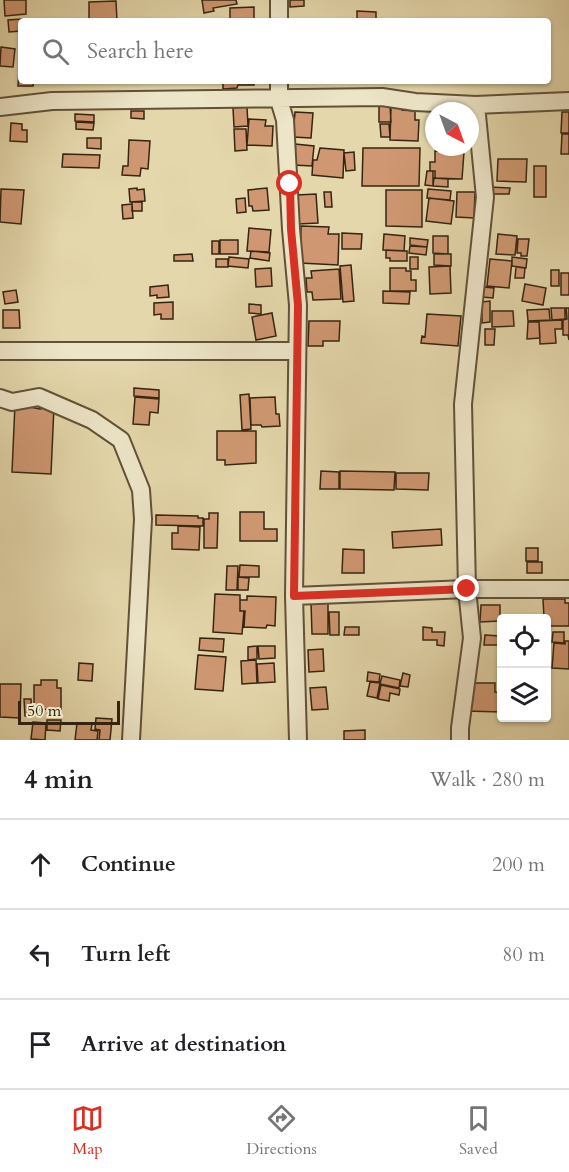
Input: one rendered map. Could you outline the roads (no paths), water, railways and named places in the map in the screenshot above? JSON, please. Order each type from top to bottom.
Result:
[{"type":"street","points":[[279,0],[279,18]]},
{"type":"street","points":[[279,84],[279,100],[285,120],[298,305],[294,596],[298,740]]},
{"type":"street","points":[[0,107],[52,101],[382,97],[425,102]]},
{"type":"street","points":[[479,105],[569,101]]},
{"type":"street","points":[[460,740],[472,638],[467,589],[463,404],[485,197],[479,136]]},
{"type":"street","points":[[0,351],[297,351]]},
{"type":"street","points":[[0,398],[12,402],[39,398],[92,420],[121,440],[141,490],[143,519],[131,740]]},
{"type":"street","points":[[294,596],[467,589],[569,589]]}]
